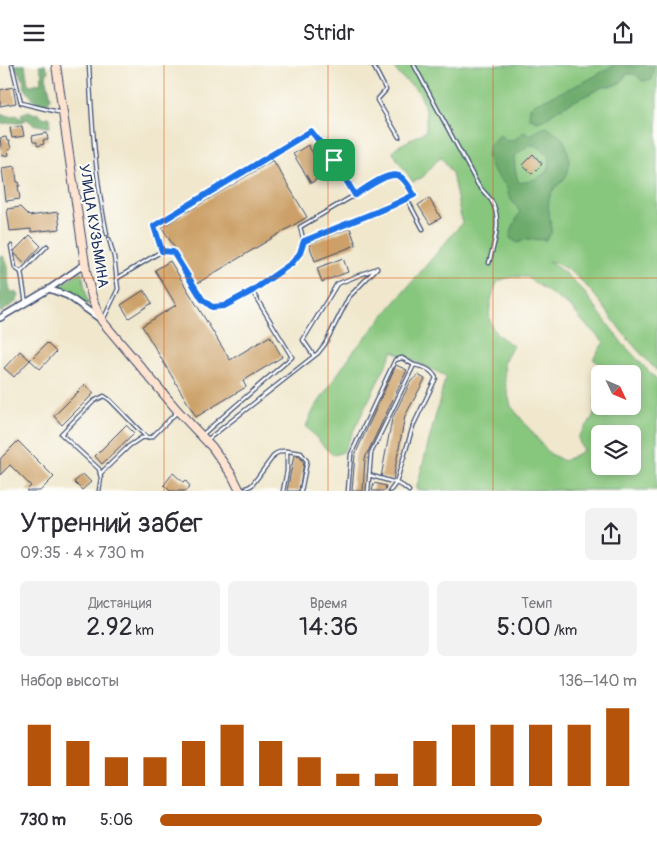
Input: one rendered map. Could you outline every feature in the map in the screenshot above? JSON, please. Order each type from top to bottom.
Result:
[{"type":"main road","name":"УЛИЦА КУЗЬМИНА","points":[[56,65],[84,264],[92,300],[102,321],[223,461],[241,491]]},
{"type":"street","points":[[0,319],[49,289],[84,264]]},
{"type":"street","points":[[49,289],[68,296],[102,321]]},
{"type":"lane","points":[[12,65],[21,103],[63,113]]},
{"type":"lane","points":[[89,65],[94,145],[101,201],[108,234]]},
{"type":"lane","points":[[373,65],[386,90],[377,100],[399,137]]},
{"type":"lane","points":[[414,65],[478,185],[491,201],[496,211],[497,219],[489,263]]},
{"type":"lane","points":[[162,251],[154,226],[311,131],[334,160],[355,195]]},
{"type":"lane","points":[[116,279],[162,251],[173,252],[202,299],[212,307],[224,306],[252,291],[292,263],[300,253],[304,241],[300,227],[392,175],[398,176],[409,186],[414,195],[304,241]]},
{"type":"lane","points":[[407,199],[423,229]]},
{"type":"lane","points":[[102,321],[118,289],[114,257],[109,239]]},
{"type":"lane","points":[[21,272],[47,245]]},
{"type":"lane","points":[[11,246],[15,268],[21,272],[26,303]]},
{"type":"lane","points":[[204,438],[314,356],[325,344],[349,297],[376,268],[337,283],[303,340],[314,356]]},
{"type":"lane","points":[[204,438],[292,357],[252,291]]},
{"type":"lane","points":[[348,491],[351,454],[395,360],[402,357],[414,365],[426,368],[436,378],[413,426],[396,483],[390,491]]},
{"type":"lane","points":[[368,491],[371,453],[414,365]]},
{"type":"lane","points":[[99,491],[101,478],[99,469],[61,434],[94,401],[104,396],[110,399],[147,437]]},
{"type":"lane","points":[[100,474],[129,446],[141,439],[152,437],[178,411]]},
{"type":"lane","points":[[241,491],[252,485],[275,454],[282,451],[301,453],[307,461],[301,491]]},
{"type":"lane","points":[[283,491],[287,471],[287,451]]},
{"type":"lane","points":[[369,475],[396,483],[409,491]]},
{"type":"green space","points":[[15,65],[25,65],[28,84],[32,85],[41,82],[42,75],[39,65],[45,65],[48,70],[46,77],[51,97],[47,104],[40,105],[29,94]]},
{"type":"green space","points":[[393,65],[657,65],[657,371],[628,339],[593,293],[572,273],[548,261],[565,273],[584,292],[622,343],[657,380],[657,490],[416,490],[446,376],[393,351],[343,452],[335,455],[327,450],[306,426],[314,409],[352,353],[462,223],[452,173],[441,156],[423,177],[413,182],[393,153],[395,148],[426,131],[425,111],[422,100],[414,88]],"holes":[[[511,277],[527,277],[573,309],[581,320],[604,342],[593,359],[601,365],[641,365],[641,415],[593,415],[578,438],[583,451],[564,461],[549,453],[511,406],[505,382],[504,362],[513,346],[498,335],[490,322],[492,297],[498,281]]]},
{"type":"green space","points":[[615,65],[654,65],[651,80],[642,81],[635,74],[626,74],[621,82],[613,86],[603,87],[560,108],[546,118],[537,121],[529,117],[530,108],[534,104],[584,82]]},
{"type":"green space","points":[[29,111],[35,114],[39,113],[44,118],[50,118],[50,126],[33,124],[27,119],[19,123],[0,124],[0,113],[9,116],[18,115],[22,120],[21,114]]},
{"type":"green space","points":[[547,126],[562,138],[568,151],[569,167],[566,176],[554,189],[549,199],[551,233],[546,240],[527,239],[518,243],[510,238],[520,212],[510,198],[506,186],[490,165],[488,149],[494,139],[500,135],[507,141],[516,139],[522,132],[531,135],[538,129]],"holes":[[[529,145],[543,149],[549,157],[550,166],[539,177],[530,181],[518,182],[514,156]]]},
{"type":"green space","points":[[0,256],[3,256],[8,265],[11,292],[18,293],[19,296],[16,302],[0,313]]},
{"type":"green space","points":[[82,272],[88,305],[58,288]]},
{"type":"building","points":[[13,87],[16,103],[0,106],[0,90]]},
{"type":"building","points":[[22,126],[24,136],[12,138],[10,128]]},
{"type":"building","points":[[47,133],[48,140],[43,140],[44,144],[37,146],[37,142],[33,142],[32,136]]},
{"type":"building","points":[[6,137],[11,149],[8,150],[9,155],[2,156],[0,138]]},
{"type":"building","points":[[308,145],[325,174],[311,183],[293,154]]},
{"type":"building","points":[[533,154],[542,164],[532,174],[522,165]]},
{"type":"building","points":[[273,160],[307,217],[196,284],[162,227]]},
{"type":"building","points":[[15,166],[17,182],[19,182],[20,186],[18,186],[20,199],[6,201],[2,168]]},
{"type":"building","points":[[429,198],[441,218],[430,224],[418,205]]},
{"type":"building","points":[[20,207],[29,216],[58,212],[60,229],[31,232],[31,229],[10,231],[7,209]]},
{"type":"building","points":[[350,228],[356,245],[315,261],[309,244]]},
{"type":"building","points":[[30,235],[41,246],[25,263],[13,252]]},
{"type":"building","points":[[343,258],[348,272],[322,282],[317,268]]},
{"type":"building","points":[[170,261],[230,360],[270,336],[282,357],[243,381],[246,387],[196,417],[142,326],[176,305],[155,270]]},
{"type":"building","points":[[144,290],[152,303],[129,318],[121,305]]},
{"type":"building","points":[[47,343],[56,352],[40,369],[30,360]]},
{"type":"building","points":[[20,351],[30,360],[14,377],[4,368]]},
{"type":"building","points":[[396,365],[407,370],[365,458],[363,491],[352,491],[355,455]]},
{"type":"building","points":[[418,375],[425,379],[405,416],[393,480],[381,477],[392,419],[411,381]]},
{"type":"building","points":[[85,385],[94,393],[62,425],[54,416]]},
{"type":"building","points":[[126,425],[134,433],[102,464],[95,456]]},
{"type":"building","points":[[18,441],[54,477],[40,491],[26,491],[31,486],[10,465],[0,475],[0,459]]},
{"type":"building","points":[[294,455],[300,457],[304,463],[299,491],[287,491]]},
{"type":"building","points":[[173,473],[183,482],[185,480],[190,486],[186,491],[170,491],[164,485]]},
{"type":"building","points":[[83,474],[91,482],[82,490],[74,482]]},
{"type":"building","points":[[374,483],[386,486],[385,491],[372,491]]},
{"type":"route","points":[[311,131],[334,160],[355,195],[392,175],[404,179],[414,195],[304,241],[300,253],[292,263],[252,291],[224,306],[212,307],[202,299],[173,252],[162,251],[154,226],[311,131]]}]
